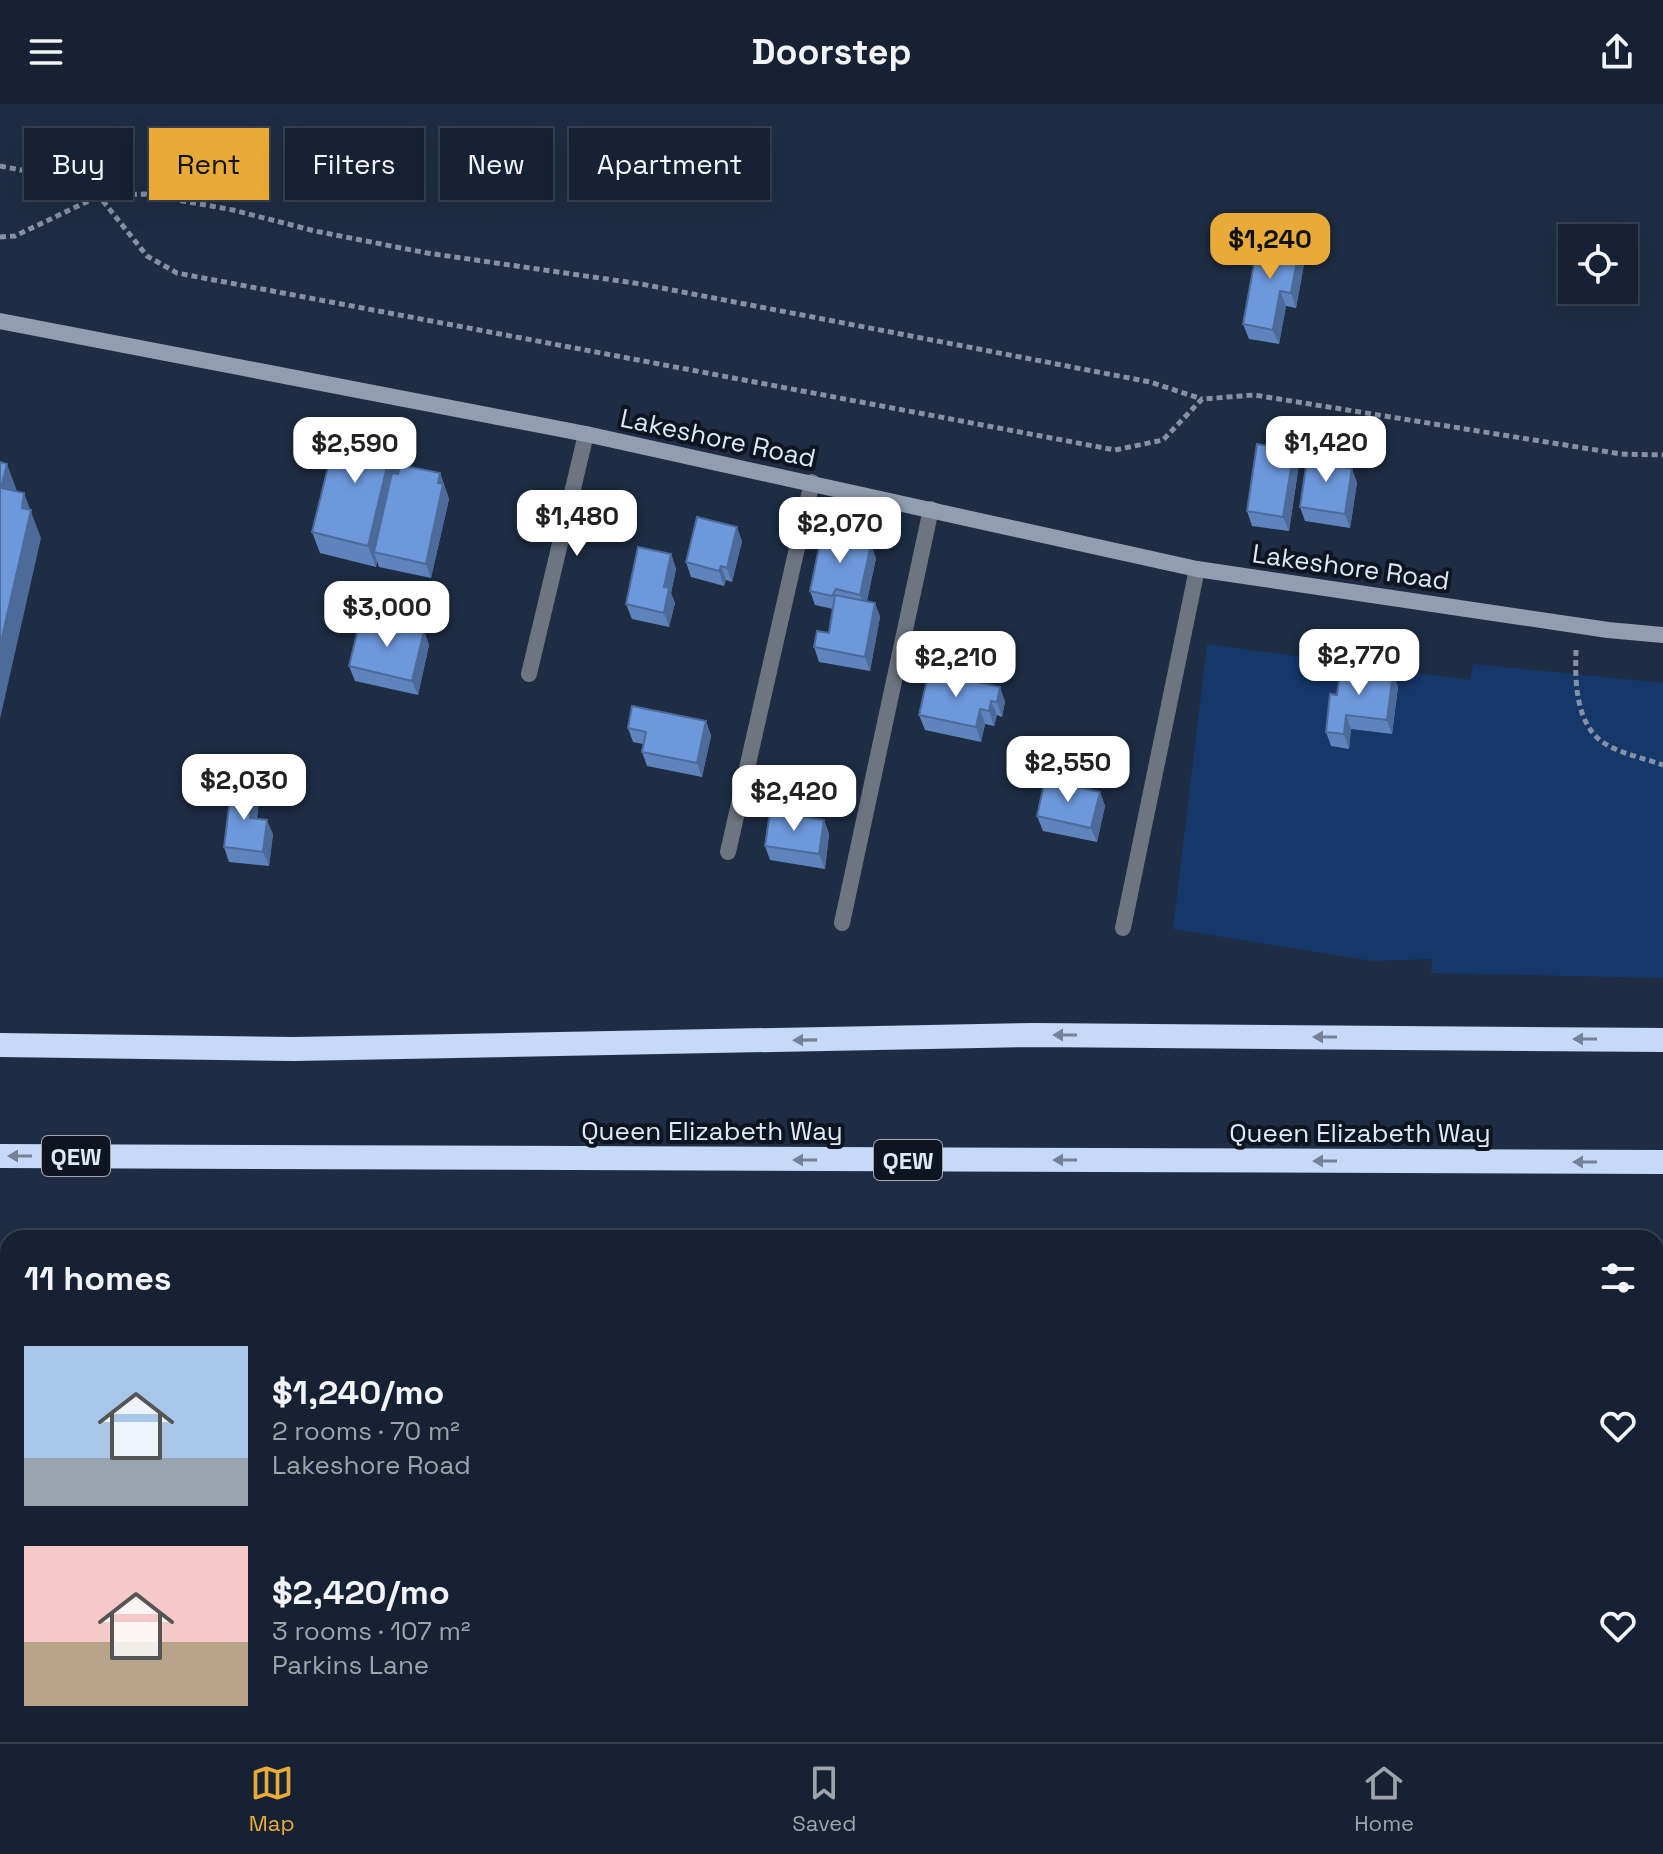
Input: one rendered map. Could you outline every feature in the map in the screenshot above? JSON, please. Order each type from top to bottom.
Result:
[{"type":"highway","points":[[0,1045],[294,1049],[1034,1035],[1663,1040]]},
{"type":"highway","name":"Queen Elizabeth Way","points":[[0,1156],[1663,1162]]},
{"type":"main road","name":"Lakeshore Road","points":[[0,321],[586,434],[1197,569],[1663,635]]},
{"type":"street","points":[[529,674],[586,434]]},
{"type":"street","points":[[728,852],[812,482]]},
{"type":"street","points":[[842,923],[931,509]]},
{"type":"street","points":[[1123,928],[1197,569]]},
{"type":"path","points":[[0,166],[24,171]]},
{"type":"path","points":[[133,195],[233,210],[315,231],[427,253],[641,284],[1150,382],[1202,399],[1254,395],[1621,454],[1663,455]]},
{"type":"path","points":[[0,237],[15,236],[91,200]]},
{"type":"path","points":[[102,200],[147,256],[177,273],[1115,450],[1163,440],[1202,399]]},
{"type":"path","points":[[1576,625],[1575,690],[1591,731],[1601,742],[1615,749],[1663,765]]},
{"type":"shaded area","points":[[1207,644],[1470,680],[1473,664],[1663,683],[1663,978],[1431,973],[1432,959],[1372,961],[1173,929]]},
{"type":"building","points":[[1259,237],[1300,244],[1291,293],[1280,291],[1273,330],[1243,324]]},
{"type":"building","points":[[354,419],[396,429],[368,546],[312,532],[332,451],[346,455]]},
{"type":"building","points":[[1257,444],[1294,450],[1283,517],[1247,511]]},
{"type":"building","points":[[1308,453],[1348,459],[1347,468],[1352,468],[1345,514],[1300,507]]},
{"type":"building","points":[[0,462],[7,464],[1,488],[24,493],[22,508],[31,510],[0,646]]},
{"type":"building","points":[[400,465],[440,473],[438,483],[443,484],[426,564],[374,552],[392,473],[398,474]]},
{"type":"building","points":[[697,517],[737,527],[727,568],[721,566],[719,571],[686,562]]},
{"type":"building","points":[[822,533],[871,544],[860,595],[836,589],[832,596],[810,591]]},
{"type":"building","points":[[638,547],[671,554],[664,587],[669,588],[664,613],[626,604]]},
{"type":"building","points":[[835,595],[875,603],[865,657],[814,647],[817,631],[829,633]]},
{"type":"building","points":[[361,617],[424,631],[412,681],[349,666]]},
{"type":"building","points":[[1341,666],[1393,672],[1387,720],[1346,715],[1344,734],[1326,732],[1330,694],[1337,695]]},
{"type":"building","points":[[929,671],[1000,687],[997,702],[991,701],[989,711],[980,709],[976,727],[919,715]]},
{"type":"building","points":[[632,706],[706,721],[697,763],[642,752],[646,732],[628,728]]},
{"type":"building","points":[[1045,780],[1100,792],[1091,828],[1037,816]]},
{"type":"building","points":[[232,783],[253,786],[250,818],[267,820],[263,852],[224,847]]},
{"type":"building","points":[[770,812],[824,820],[819,854],[765,846]]}]
